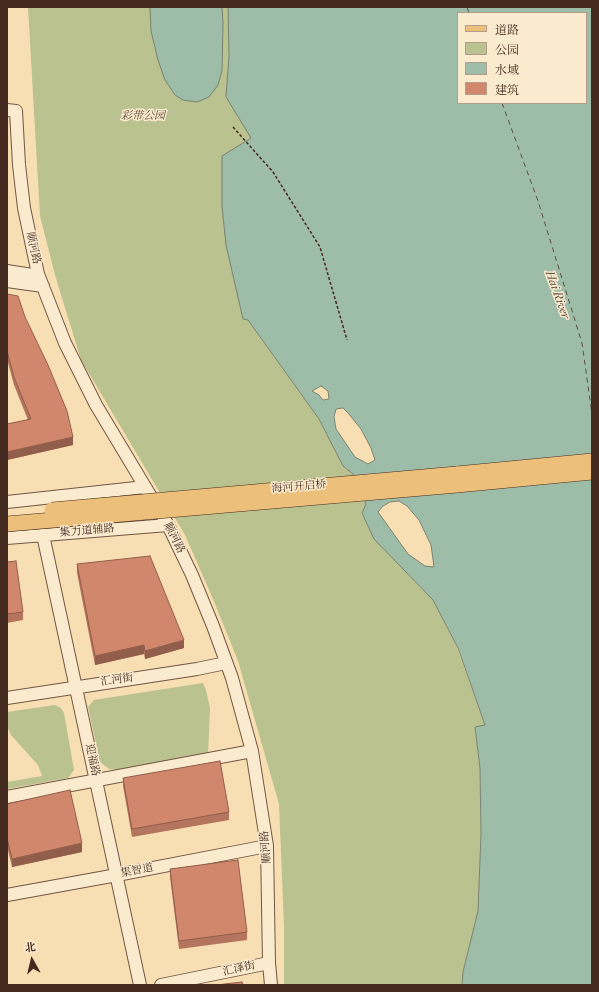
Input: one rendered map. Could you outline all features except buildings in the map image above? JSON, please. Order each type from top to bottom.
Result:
[{"type":"main road","name":"海河开启桥","points":[[7,514],[124,502],[592,461]]},
{"type":"main road","name":"海河开启桥","points":[[7,524],[592,472]]},
{"type":"street","name":"顺河路","points":[[11,116],[12,164],[18,207],[37,280],[65,343],[96,405],[140,488],[164,525],[192,575],[232,678],[252,751],[267,846],[269,963],[271,985]]},
{"type":"street","points":[[7,271],[37,280]]},
{"type":"street","points":[[7,281],[37,280]]},
{"type":"street","points":[[7,502],[140,488]]},
{"type":"street","name":"集力道辅路","points":[[7,538],[164,525]]},
{"type":"street","name":"迎福路","points":[[43,535],[140,985]]},
{"type":"street","name":"汇河街","points":[[7,698],[76,686],[190,670],[226,663]]},
{"type":"street","points":[[7,797],[252,751]]},
{"type":"street","name":"集智道","points":[[7,895],[267,846]]},
{"type":"street","name":"汇泽街","points":[[161,985],[269,963]]},
{"type":"path","points":[[234,127],[273,172],[320,246],[347,340]]},
{"type":"green space","name":"彩带公园","points":[[28,7],[250,7],[275,105],[243,319],[248,320],[319,419],[343,466],[353,474],[366,504],[374,539],[433,600],[456,645],[485,725],[475,727],[480,768],[481,834],[478,911],[463,972],[462,985],[284,985],[284,926],[279,804],[238,661],[185,535],[81,360],[55,275],[40,216]]},
{"type":"green space","points":[[203,683],[210,708],[208,754],[121,770],[109,769],[100,762],[88,707],[94,700]]},
{"type":"green space","points":[[55,705],[61,708],[64,713],[74,770],[68,778],[7,789],[7,782],[42,776],[38,765],[11,735],[7,726],[7,712]]},
{"type":"water","points":[[150,7],[222,7],[222,71],[218,85],[209,97],[197,102],[183,100],[175,95],[165,80],[158,60],[151,31]]},
{"type":"water","name":"Hai River","points":[[228,7],[592,7],[592,985],[462,985],[463,972],[478,911],[481,834],[480,768],[475,727],[485,725],[458,648],[433,600],[374,539],[362,513],[366,504],[353,474],[343,466],[319,419],[248,320],[243,319],[226,245],[222,206],[222,156],[251,138],[226,97],[229,56]],"holes":[[[321,386],[328,391],[329,399],[323,400],[319,395],[312,391]],[[343,408],[361,429],[371,448],[375,460],[368,464],[355,457],[336,429],[334,417],[336,409]],[[399,501],[407,506],[419,520],[431,545],[434,567],[425,566],[408,554],[378,512],[383,506],[390,502]]]},
{"type":"ferry route","points":[[467,7],[469,12]]},
{"type":"ferry route","points":[[502,104],[538,201],[582,343],[592,414]]}]
